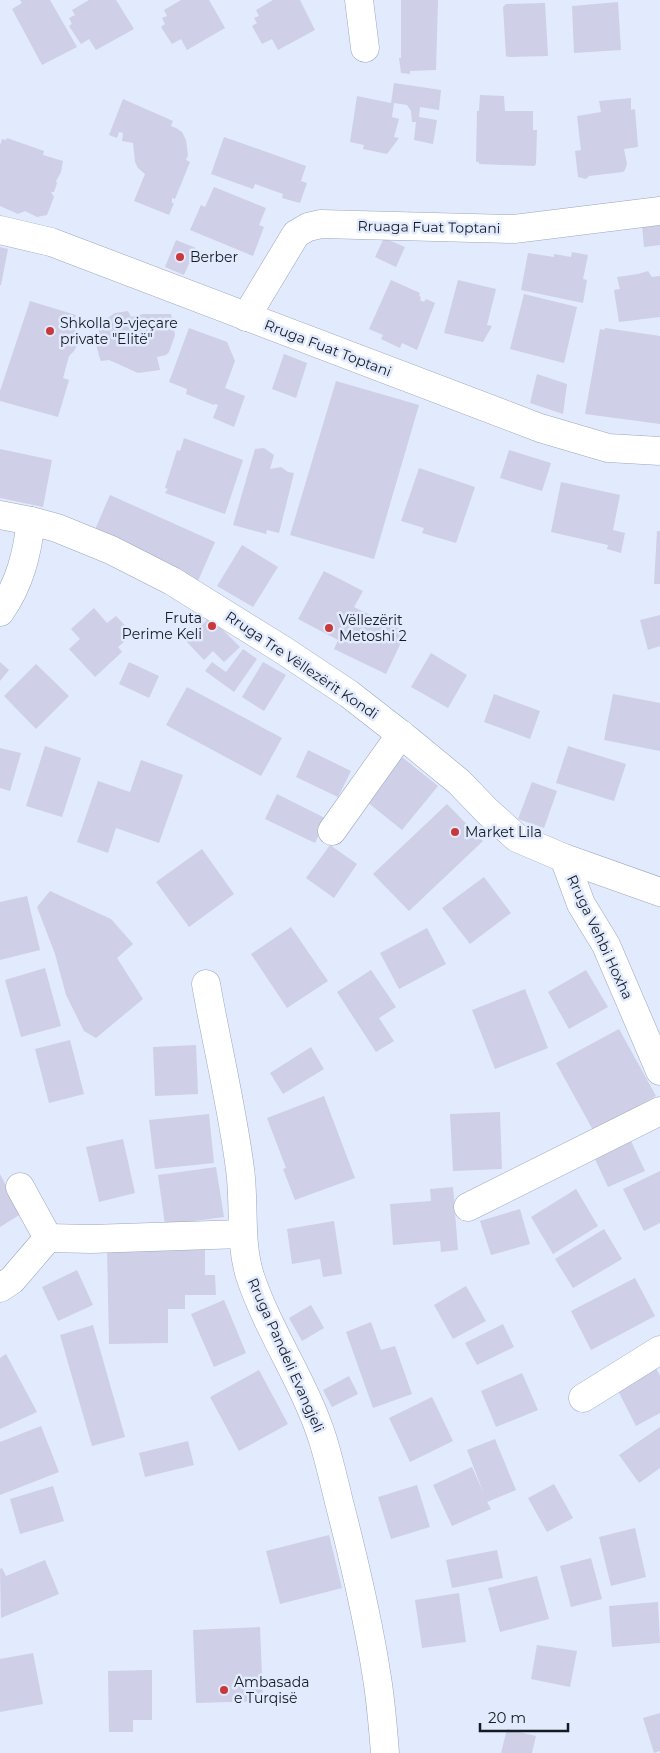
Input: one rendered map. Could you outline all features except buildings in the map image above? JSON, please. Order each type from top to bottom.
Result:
[{"type":"street","points":[[359,0],[365,48]]},
{"type":"street","name":"Rruaga Fuat Toptani","points":[[246,317],[296,234],[308,227],[322,224],[514,229],[660,211]]},
{"type":"street","name":"Rruga Fuat Toptani","points":[[0,230],[51,242],[540,428],[608,448],[660,451]]},
{"type":"street","name":"Rruga Tre Vëllezërit Kondi","points":[[0,515],[56,528],[102,546],[172,581],[284,650],[349,694],[459,782],[517,838],[564,858],[660,892]]},
{"type":"street","points":[[0,612],[12,595],[19,580],[28,548],[31,521]]},
{"type":"street","points":[[332,831],[401,734]]},
{"type":"street","name":"Rruga Vehbi Hoxha","points":[[564,858],[581,904],[606,945],[660,1071]]},
{"type":"street","name":"Rruga Pandeli Evangjeli","points":[[206,984],[229,1095],[236,1140],[241,1176],[242,1234],[250,1275],[267,1316],[297,1376],[322,1439],[362,1594],[378,1680],[385,1753]]},
{"type":"street","points":[[468,1207],[660,1111]]},
{"type":"street","points":[[20,1187],[48,1238]]},
{"type":"street","points":[[48,1238],[90,1239],[242,1234]]},
{"type":"street","points":[[0,1288],[12,1280],[48,1238]]},
{"type":"street","points":[[583,1398],[660,1350]]},
{"type":"place","name":"Berber","points":[[180,257]]},
{"type":"place","name":"Shkolla 9-vjeçare private \"Elitë\"","points":[[50,331]]},
{"type":"place","name":"Fruta Perime Keli","points":[[212,626]]},
{"type":"place","name":"Vëllezërit Metoshi 2","points":[[329,628]]},
{"type":"place","name":"Market Lila","points":[[455,832]]},
{"type":"place","name":"Ambasada e Turqisë","points":[[224,1690]]}]
